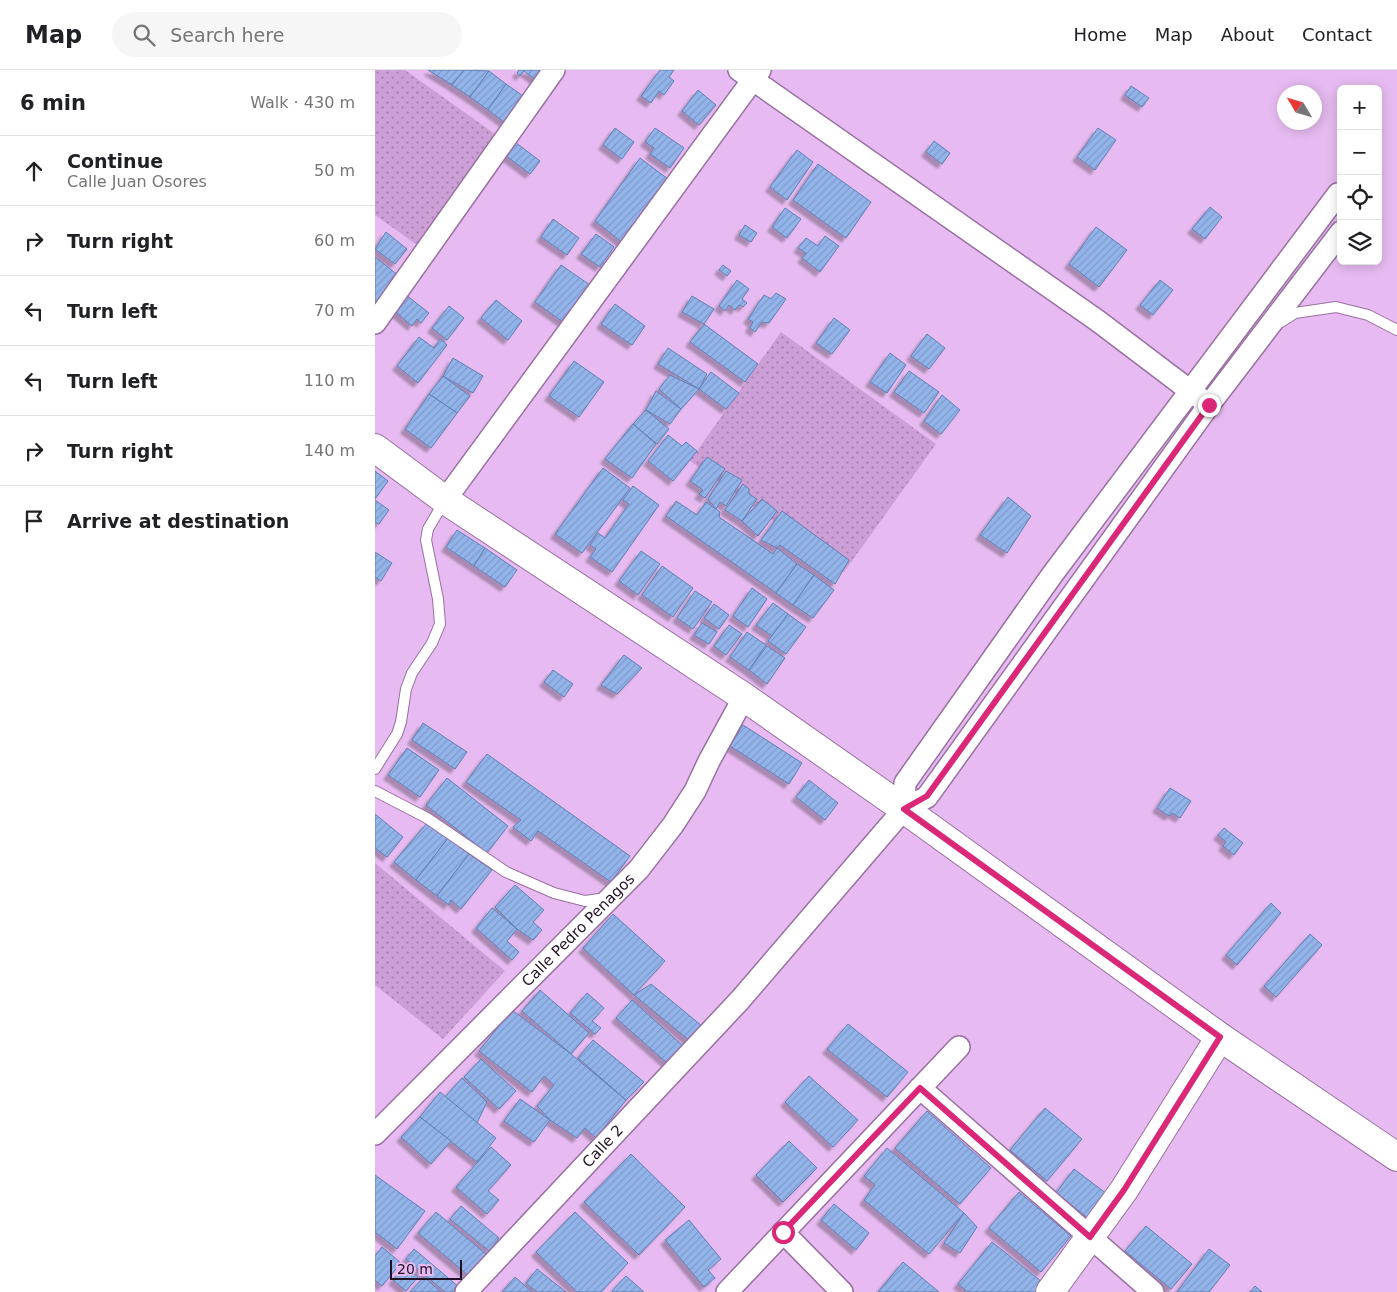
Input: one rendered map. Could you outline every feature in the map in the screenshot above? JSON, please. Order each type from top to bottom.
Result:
[{"type":"street","points":[[375,323],[554,70]]},
{"type":"street","points":[[445,500],[751,73],[1098,321],[1209,405]]},
{"type":"street","points":[[904,809],[905,783],[1052,575],[1189,390],[1280,273],[1337,195]]},
{"type":"street","name":"Calle 2","points":[[466,1292],[740,1000],[904,809],[927,796],[1209,405],[1337,237]]},
{"type":"street","points":[[375,448],[445,500],[744,697],[904,809],[1220,1037],[1397,1157]]},
{"type":"street","name":"Calle Pedro Penagos","points":[[375,1134],[613,897],[639,868],[673,825],[695,791],[744,697]]},
{"type":"street","points":[[1050,1292],[1124,1190],[1220,1037]]},
{"type":"street","points":[[727,1292],[959,1047]]},
{"type":"street","points":[[920,1088],[1153,1292]]},
{"type":"street","points":[[783,1232],[841,1292]]},
{"type":"lane","points":[[1266,331],[1295,313],[1336,307],[1368,315],[1397,330]]},
{"type":"lane","points":[[375,769],[397,734],[401,722],[405,689],[440,624],[438,599],[426,540],[428,529],[445,500]]},
{"type":"lane","points":[[375,791],[427,818],[506,872],[554,893],[585,901],[613,897]]},
{"type":"shaded area","points":[[375,70],[405,70],[495,134],[417,245],[375,215]]},
{"type":"shaded area","points":[[781,332],[936,444],[844,572],[689,460]]},
{"type":"shaded area","points":[[375,863],[505,971],[443,1039],[375,985]]},
{"type":"building","points":[[428,70],[464,70],[452,85]]},
{"type":"building","points":[[464,70],[489,71],[470,97],[452,85]]},
{"type":"building","points":[[519,70],[545,70],[537,81],[524,71],[520,76],[517,73]]},
{"type":"building","points":[[660,70],[674,70],[669,77],[674,81],[664,95],[659,91],[651,103],[641,96]]},
{"type":"building","points":[[489,71],[506,84],[488,110],[470,97]]},
{"type":"building","points":[[506,84],[523,96],[508,125],[488,110]]},
{"type":"building","points":[[1131,86],[1149,98],[1142,107],[1125,95]]},
{"type":"building","points":[[698,90],[716,105],[699,125],[682,111]]},
{"type":"building","points":[[615,128],[634,142],[622,159],[603,145]]},
{"type":"building","points":[[655,128],[684,148],[670,168],[650,154],[654,148],[645,142]]},
{"type":"building","points":[[1098,128],[1116,140],[1095,170],[1077,157]]},
{"type":"building","points":[[511,139],[540,161],[530,174],[501,152]]},
{"type":"building","points":[[934,141],[950,153],[942,164],[926,152]]},
{"type":"building","points":[[797,150],[813,162],[787,200],[770,187]]},
{"type":"building","points":[[640,158],[668,179],[623,243],[595,221]]},
{"type":"building","points":[[818,164],[871,202],[846,238],[793,200]]},
{"type":"building","points":[[1210,207],[1222,217],[1205,239],[1192,229]]},
{"type":"building","points":[[785,208],[801,219],[787,238],[772,227]]},
{"type":"building","points":[[553,219],[579,238],[567,255],[541,237]]},
{"type":"building","points":[[745,225],[757,233],[751,242],[739,235]]},
{"type":"building","points":[[1096,227],[1127,250],[1099,287],[1069,264]]},
{"type":"building","points":[[386,232],[407,249],[395,264],[375,249]]},
{"type":"building","points":[[596,234],[614,247],[600,267],[581,254]]},
{"type":"building","points":[[825,236],[839,246],[820,272],[802,258],[806,253],[798,248],[806,238],[818,246]]},
{"type":"building","points":[[375,257],[399,276],[375,308]]},
{"type":"building","points":[[561,265],[590,285],[563,322],[535,302]]},
{"type":"building","points":[[723,265],[731,271],[727,276],[719,270]]},
{"type":"building","points":[[737,280],[749,289],[742,299],[747,303],[743,307],[739,305],[735,310],[729,305],[725,311],[719,306]]},
{"type":"building","points":[[1160,280],[1173,290],[1153,315],[1140,305]]},
{"type":"building","points":[[401,291],[429,313],[421,323],[417,319],[412,326],[390,307]]},
{"type":"building","points":[[776,293],[786,299],[769,323],[762,322],[755,332],[750,328],[753,322],[748,319],[764,295],[771,299]]},
{"type":"building","points":[[692,296],[714,309],[704,324],[682,312]]},
{"type":"building","points":[[496,300],[522,321],[508,340],[481,318]]},
{"type":"building","points":[[615,304],[645,326],[632,345],[601,324]]},
{"type":"building","points":[[449,306],[464,318],[447,340],[432,328]]},
{"type":"building","points":[[834,318],[850,330],[832,354],[816,343]]},
{"type":"building","points":[[704,324],[758,364],[745,382],[690,342]]},
{"type":"building","points":[[927,334],[945,348],[929,369],[911,356]]},
{"type":"building","points":[[419,337],[434,348],[440,339],[447,345],[418,383],[397,366]]},
{"type":"building","points":[[668,348],[707,374],[699,389],[658,364]]},
{"type":"building","points":[[890,353],[906,365],[887,393],[870,382]]},
{"type":"building","points":[[453,358],[483,376],[473,393],[443,376]]},
{"type":"building","points":[[574,361],[604,382],[579,417],[549,396]]},
{"type":"building","points":[[909,371],[939,392],[924,413],[894,392]]},
{"type":"building","points":[[711,372],[739,393],[726,409],[699,389]]},
{"type":"building","points":[[670,375],[699,389],[681,409],[659,389]]},
{"type":"building","points":[[443,376],[470,396],[457,413],[429,394]]},
{"type":"building","points":[[656,391],[681,409],[670,424],[646,410]]},
{"type":"building","points":[[429,394],[457,413],[431,448],[405,429]]},
{"type":"building","points":[[942,395],[960,410],[941,434],[924,421]]},
{"type":"building","points":[[646,410],[669,429],[657,444],[633,424]]},
{"type":"building","points":[[633,424],[656,444],[632,478],[605,459]]},
{"type":"building","points":[[668,435],[682,446],[686,442],[697,451],[673,481],[648,461]]},
{"type":"building","points":[[707,457],[725,469],[705,498],[699,494],[703,490],[690,481]]},
{"type":"building","points":[[603,468],[630,488],[582,553],[555,534]]},
{"type":"building","points":[[375,471],[388,481],[375,499]]},
{"type":"building","points":[[726,471],[742,480],[726,506],[720,502],[716,509],[708,499]]},
{"type":"building","points":[[743,484],[749,489],[749,494],[757,499],[742,521],[725,510]]},
{"type":"building","points":[[633,486],[659,505],[612,572],[590,557],[596,549],[590,545],[598,533],[605,538],[629,504],[623,500]]},
{"type":"building","points":[[1008,497],[1031,516],[1007,553],[980,535]]},
{"type":"building","points":[[762,499],[777,511],[758,536],[742,521]]},
{"type":"building","points":[[375,500],[389,510],[379,524],[375,522]]},
{"type":"building","points":[[676,501],[697,515],[706,502],[720,512],[719,517],[773,554],[777,548],[797,564],[776,593],[666,516]]},
{"type":"building","points":[[782,511],[849,560],[835,584],[780,545],[777,548],[761,540]]},
{"type":"building","points":[[457,530],[485,548],[474,566],[446,547]]},
{"type":"building","points":[[485,548],[517,570],[505,587],[474,566]]},
{"type":"building","points":[[641,551],[660,564],[638,595],[619,581]]},
{"type":"building","points":[[375,552],[392,563],[381,581],[375,577]]},
{"type":"building","points":[[797,564],[814,575],[793,605],[776,593]]},
{"type":"building","points":[[662,566],[693,588],[673,617],[642,595]]},
{"type":"building","points":[[814,575],[834,590],[813,618],[793,605]]},
{"type":"building","points":[[752,588],[767,599],[748,627],[733,616]]},
{"type":"building","points":[[695,591],[712,602],[693,629],[677,618]]},
{"type":"building","points":[[773,603],[788,614],[772,636],[756,625]]},
{"type":"building","points":[[714,604],[729,615],[719,629],[704,618]]},
{"type":"building","points":[[788,614],[806,627],[786,654],[768,641]]},
{"type":"building","points":[[702,623],[717,632],[709,644],[694,635]]},
{"type":"building","points":[[729,625],[742,634],[726,655],[714,646]]},
{"type":"building","points":[[747,632],[766,645],[749,670],[730,657]]},
{"type":"building","points":[[767,646],[785,658],[767,684],[749,670]]},
{"type":"building","points":[[624,655],[642,668],[617,694],[601,685]]},
{"type":"building","points":[[553,670],[573,684],[564,697],[544,682]]},
{"type":"building","points":[[423,723],[467,752],[455,769],[412,740]]},
{"type":"building","points":[[743,725],[802,763],[789,784],[730,746]]},
{"type":"building","points":[[407,748],[439,770],[420,797],[388,775]]},
{"type":"building","points":[[487,754],[630,856],[611,882],[538,831],[531,841],[513,827],[521,820],[466,782]]},
{"type":"building","points":[[447,778],[508,826],[487,853],[426,805]]},
{"type":"building","points":[[809,780],[838,803],[825,820],[796,797]]},
{"type":"building","points":[[1170,788],[1191,801],[1180,818],[1172,813],[1169,816],[1157,808]]},
{"type":"building","points":[[375,814],[403,837],[387,857],[375,848]]},
{"type":"building","points":[[427,823],[448,838],[416,880],[394,862]]},
{"type":"building","points":[[1224,828],[1243,843],[1234,855],[1223,846],[1226,842],[1218,835]]},
{"type":"building","points":[[448,838],[469,854],[437,896],[416,880]]},
{"type":"building","points":[[469,854],[492,870],[461,909],[451,900],[449,905],[437,896]]},
{"type":"building","points":[[515,885],[544,910],[533,922],[542,930],[533,940],[517,929],[495,907]]},
{"type":"building","points":[[1271,903],[1281,913],[1237,965],[1226,955]]},
{"type":"building","points":[[492,908],[517,929],[507,941],[519,952],[512,960],[476,928]]},
{"type":"building","points":[[613,914],[665,961],[634,995],[583,948]]},
{"type":"building","points":[[1310,934],[1322,945],[1276,997],[1264,986]]},
{"type":"building","points":[[651,984],[702,1026],[690,1041],[634,995]]},
{"type":"building","points":[[540,990],[589,1033],[571,1054],[522,1011]]},
{"type":"building","points":[[587,993],[604,1008],[592,1021],[601,1028],[595,1034],[570,1013]]},
{"type":"building","points":[[632,1000],[682,1045],[667,1063],[616,1018]]},
{"type":"building","points":[[512,1010],[571,1054],[626,1100],[596,1138],[585,1128],[577,1138],[550,1120],[537,1106],[554,1085],[544,1076],[532,1092],[479,1051]]},
{"type":"building","points":[[848,1024],[908,1072],[887,1097],[827,1049]]},
{"type":"building","points":[[593,1040],[644,1082],[626,1100],[578,1058]]},
{"type":"building","points":[[481,1059],[516,1091],[499,1109],[464,1077]]},
{"type":"building","points":[[809,1076],[858,1120],[833,1147],[785,1102]]},
{"type":"building","points":[[462,1078],[487,1102],[476,1125],[445,1097]]},
{"type":"building","points":[[440,1092],[496,1138],[477,1162],[420,1117]]},
{"type":"building","points":[[520,1099],[550,1120],[534,1142],[504,1121]]},
{"type":"building","points":[[1045,1108],[1082,1139],[1047,1181],[1010,1150]]},
{"type":"building","points":[[927,1111],[991,1168],[960,1204],[895,1148]]},
{"type":"building","points":[[420,1117],[451,1141],[431,1164],[401,1137]]},
{"type":"building","points":[[789,1141],[817,1168],[783,1202],[756,1175]]},
{"type":"building","points":[[491,1147],[511,1165],[488,1191],[499,1200],[487,1214],[456,1187]]},
{"type":"building","points":[[887,1148],[964,1213],[929,1254],[864,1200],[875,1185],[864,1176]]},
{"type":"building","points":[[631,1154],[685,1207],[639,1255],[584,1202]]},
{"type":"building","points":[[1074,1169],[1107,1194],[1088,1218],[1056,1193]]},
{"type":"building","points":[[375,1175],[425,1211],[397,1249],[375,1232]]},
{"type":"building","points":[[1019,1192],[1071,1236],[1041,1272],[989,1228]]},
{"type":"building","points":[[834,1204],[869,1233],[856,1250],[821,1220]]},
{"type":"building","points":[[461,1206],[499,1238],[489,1251],[450,1219]]},
{"type":"building","points":[[436,1212],[487,1255],[469,1276],[418,1233]]},
{"type":"building","points":[[575,1212],[628,1263],[601,1292],[577,1292],[536,1252]]},
{"type":"building","points":[[964,1213],[977,1227],[960,1253],[944,1243]]},
{"type":"building","points":[[689,1220],[721,1259],[708,1270],[715,1278],[704,1287],[665,1240]]},
{"type":"building","points":[[1146,1226],[1192,1264],[1171,1289],[1125,1251]]},
{"type":"building","points":[[992,1242],[1052,1290],[1050,1292],[968,1292],[958,1284]]},
{"type":"building","points":[[382,1247],[401,1263],[382,1286],[375,1280],[375,1256]]},
{"type":"building","points":[[414,1249],[460,1288],[457,1292],[445,1292],[406,1259]]},
{"type":"building","points":[[1209,1249],[1230,1265],[1209,1292],[1177,1292]]},
{"type":"building","points":[[903,1262],[939,1292],[878,1292]]},
{"type":"building","points":[[405,1266],[418,1277],[406,1291],[393,1280]]},
{"type":"building","points":[[537,1269],[566,1292],[537,1292],[526,1283]]},
{"type":"building","points":[[626,1276],[644,1292],[612,1291]]},
{"type":"building","points":[[424,1277],[441,1292],[410,1292]]},
{"type":"building","points":[[515,1277],[532,1292],[502,1292]]},
{"type":"building","points":[[1255,1286],[1262,1292],[1250,1292]]},
{"type":"route","points":[[783,1232],[920,1088],[1090,1237],[1124,1190],[1220,1037],[904,809],[927,796],[1209,405]]}]
